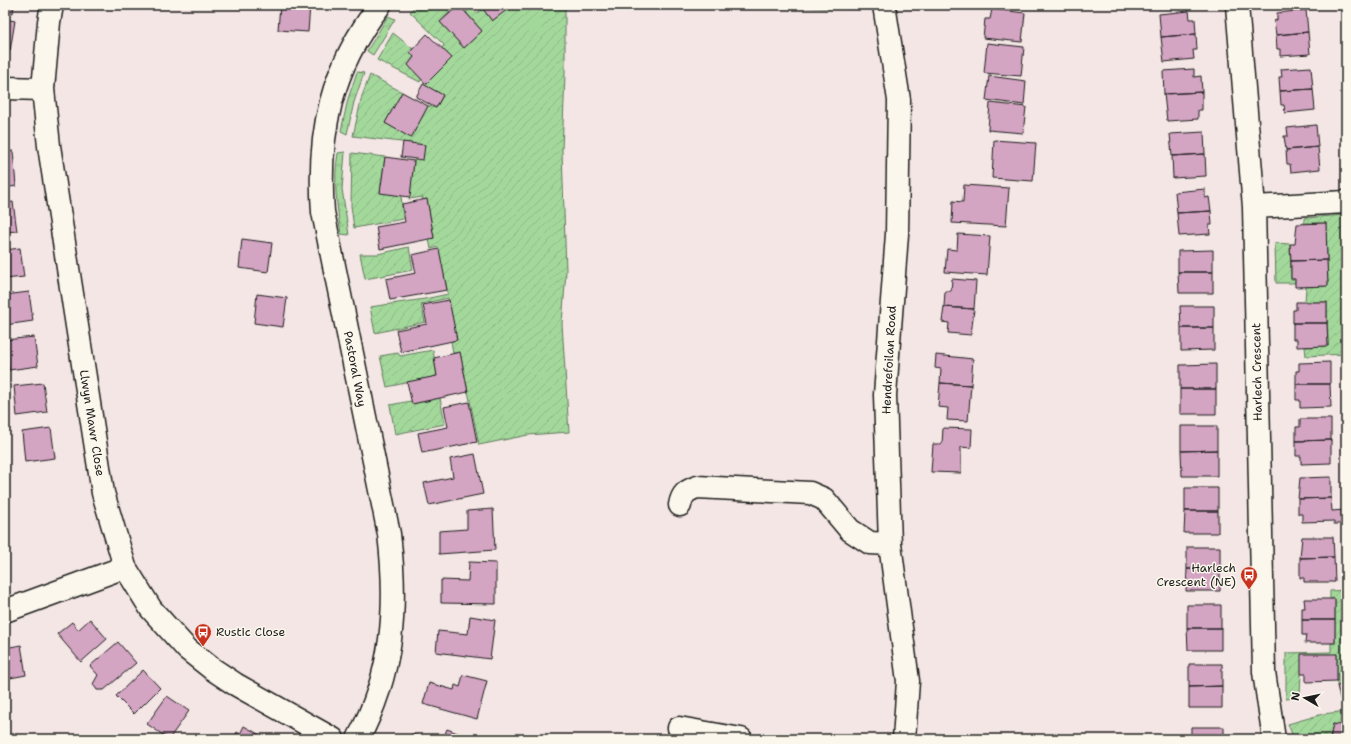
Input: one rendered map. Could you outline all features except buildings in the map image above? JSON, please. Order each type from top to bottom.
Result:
[{"type":"street","name":"Llwyn Mawr Close","points":[[52,5],[43,89],[48,146],[103,493],[125,567],[151,609],[166,628],[187,649],[210,668],[235,684],[333,739]]},
{"type":"street","name":"Pastoral Way","points":[[358,739],[378,694],[386,665],[392,634],[394,601],[393,567],[387,527],[323,212],[321,183],[322,154],[330,104],[342,69],[355,43],[380,5]]},
{"type":"street","name":"Hendrefoilan Road","points":[[884,5],[899,100],[896,234],[884,396],[890,544],[908,681],[904,739]]},
{"type":"street","name":"Harlech Crescent","points":[[1237,5],[1254,208],[1264,672],[1274,739]]},
{"type":"street","points":[[5,88],[43,89]]},
{"type":"street","points":[[1254,208],[1346,202]]},
{"type":"street","points":[[680,505],[681,497],[687,490],[696,487],[810,493],[824,499],[850,530],[870,543],[890,544]]},
{"type":"street","points":[[5,611],[125,567]]},
{"type":"street","points":[[679,728],[741,739]]},
{"type":"green space","points":[[416,5],[444,5],[450,12],[440,22],[464,48],[482,31],[466,12],[471,6],[477,13],[483,9],[492,21],[511,5],[565,5],[565,74],[562,151],[566,271],[562,324],[569,432],[528,435],[479,445],[460,352],[453,353],[451,341],[457,340],[448,298],[421,304],[425,322],[375,333],[370,307],[448,294],[438,247],[431,249],[429,239],[434,238],[427,199],[422,200],[423,197],[409,199],[414,161],[425,145],[353,136],[362,96],[370,75],[402,92],[385,123],[411,137],[428,106],[436,108],[443,96],[426,86],[426,84],[452,58],[442,48],[444,45],[410,12]]},
{"type":"green space","points":[[727,5],[858,5],[858,9]]},
{"type":"green space","points":[[388,16],[395,19],[373,55],[367,51]]},
{"type":"green space","points":[[393,33],[413,49],[410,52],[414,57],[408,65],[422,79],[420,82],[377,60]]},
{"type":"green space","points":[[357,72],[364,73],[354,102],[347,134],[341,131],[348,99]]},
{"type":"green space","points":[[345,152],[342,189],[349,235],[341,234],[336,194],[338,153]]},
{"type":"green space","points":[[352,153],[385,157],[380,192],[401,195],[403,219],[354,228],[351,206]]},
{"type":"green space","points":[[1346,215],[1346,354],[1306,356],[1305,347],[1328,346],[1327,302],[1305,302],[1306,287],[1328,286],[1326,223],[1304,223],[1304,218]]},
{"type":"green space","points":[[1275,243],[1290,244],[1291,279],[1295,279],[1295,283],[1276,283]]},
{"type":"green space","points":[[409,247],[413,270],[365,279],[360,254],[378,254]]},
{"type":"green space","points":[[433,350],[437,376],[387,387],[380,356],[398,353],[400,356]]},
{"type":"green space","points":[[440,398],[445,424],[395,434],[390,405],[411,401],[412,404]]},
{"type":"green space","points":[[1346,590],[1346,684],[1337,686],[1337,654],[1301,674],[1300,694],[1294,698],[1286,699],[1286,653],[1331,652],[1331,643],[1335,643],[1335,599],[1330,599],[1330,591]]},
{"type":"green space","points":[[1346,711],[1346,726],[1333,724],[1330,739],[1294,739],[1288,724],[1323,714]]},
{"type":"place","name":"Harlech Crescent (NE)","points":[[1249,590]]},
{"type":"place","name":"Rustic Close","points":[[203,647]]}]
